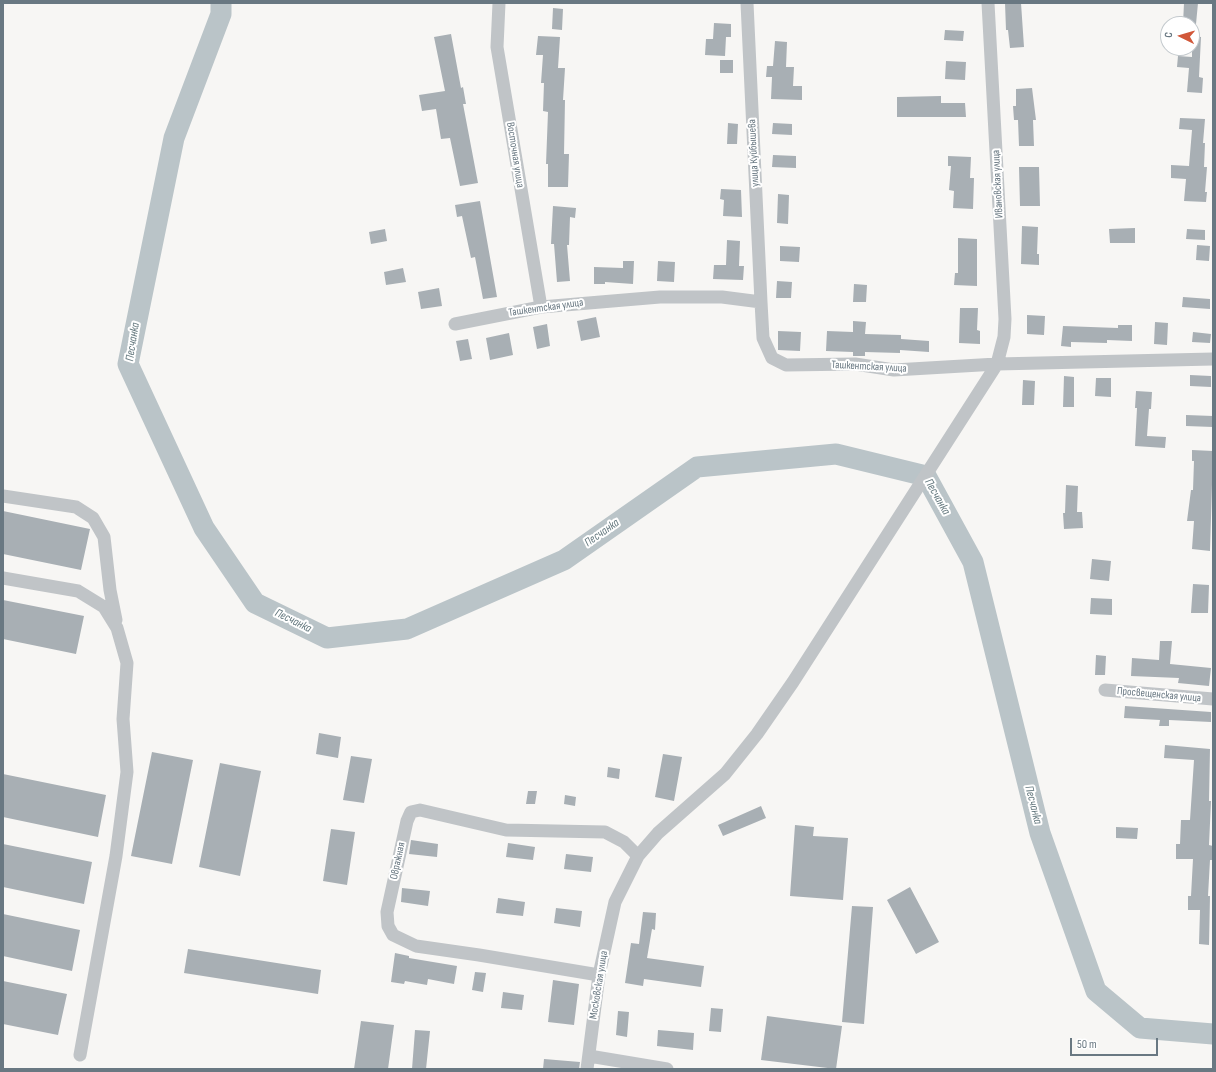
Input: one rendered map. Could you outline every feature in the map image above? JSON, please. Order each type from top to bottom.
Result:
[{"type":"street","name":"Восточная улица","points":[[499,3],[497,47],[541,307]]},
{"type":"street","name":"улица Куйбышева","points":[[747,3],[761,302]]},
{"type":"street","name":"Ивановская улица","points":[[638,856],[658,833],[724,774],[756,734],[811,655],[997,364],[1001,352],[1004,319],[988,3]]},
{"type":"street","name":"Ташкентская улица","points":[[455,324],[541,307],[660,297],[722,297],[761,302],[763,338],[772,358],[786,365],[855,364],[894,370],[997,364],[1213,359]]},
{"type":"street","points":[[3,496],[76,507],[93,518],[104,537],[110,590],[117,628],[127,663],[123,719],[127,772],[116,856],[80,1055]]},
{"type":"street","points":[[3,578],[78,591],[104,607],[117,628]]},
{"type":"street","name":"Просвещенская улица","points":[[1105,690],[1213,699]]},
{"type":"street","name":"Овражная","points":[[599,976],[479,955],[416,946],[393,935],[388,926],[387,912],[407,821],[412,812],[420,810],[506,830],[605,832],[624,842],[638,856]]},
{"type":"street","name":"Московская улица","points":[[588,1063],[599,976],[615,902],[638,856]]},
{"type":"street","points":[[588,1063],[668,1069]]},
{"type":"building","points":[[1005,3],[1021,3],[1024,47],[1010,48],[1008,30],[1006,30]]},
{"type":"building","points":[[1184,3],[1198,3],[1197,16],[1183,16]]},
{"type":"building","points":[[553,8],[563,9],[562,30],[552,29]]},
{"type":"building","points":[[714,23],[731,24],[731,37],[726,37],[725,56],[705,55],[706,39],[713,39]]},
{"type":"building","points":[[945,30],[964,31],[963,41],[944,40]]},
{"type":"building","points":[[451,34],[461,88],[463,87],[466,104],[463,104],[478,183],[460,186],[450,138],[441,139],[436,109],[422,111],[419,95],[445,91],[434,37]]},
{"type":"building","points":[[538,36],[560,37],[558,68],[565,68],[563,100],[565,100],[564,154],[569,154],[568,187],[548,187],[548,164],[546,164],[548,112],[543,111],[544,83],[541,83],[543,55],[536,55]]},
{"type":"building","points":[[1201,37],[1199,77],[1203,78],[1202,93],[1187,92],[1189,68],[1177,67],[1178,56],[1200,56]]},
{"type":"building","points":[[775,41],[787,42],[786,67],[794,67],[793,86],[802,86],[802,100],[771,99],[772,77],[766,77],[767,66],[773,66]]},
{"type":"building","points":[[720,60],[733,60],[733,73],[720,73]]},
{"type":"building","points":[[946,61],[966,62],[965,80],[945,79]]},
{"type":"building","points":[[1032,88],[1036,120],[1033,120],[1034,146],[1019,146],[1018,120],[1014,120],[1013,106],[1016,106],[1016,89]]},
{"type":"building","points":[[941,96],[941,103],[965,103],[966,117],[897,117],[897,97]]},
{"type":"building","points":[[1180,118],[1205,119],[1203,143],[1205,143],[1204,167],[1207,167],[1205,192],[1207,192],[1206,202],[1184,201],[1186,179],[1171,178],[1171,165],[1189,166],[1192,130],[1179,129]]},
{"type":"building","points":[[728,123],[738,124],[737,144],[727,144]]},
{"type":"building","points":[[773,123],[792,124],[792,135],[772,134]]},
{"type":"building","points":[[773,155],[796,156],[796,168],[772,167]]},
{"type":"building","points":[[948,156],[971,157],[970,178],[974,178],[973,209],[953,208],[954,191],[949,190],[951,166],[948,166]]},
{"type":"building","points":[[1019,167],[1039,167],[1040,206],[1020,206]]},
{"type":"building","points":[[721,189],[741,190],[742,217],[723,216],[724,200],[720,199]]},
{"type":"building","points":[[778,194],[789,195],[788,224],[777,223]]},
{"type":"building","points":[[480,201],[497,297],[483,299],[475,257],[471,258],[462,216],[457,217],[455,205]]},
{"type":"building","points":[[553,206],[576,208],[575,218],[570,217],[569,245],[567,245],[570,281],[557,282],[554,244],[551,244]]},
{"type":"building","points":[[1022,226],[1038,227],[1037,254],[1039,254],[1039,265],[1021,264]]},
{"type":"building","points":[[1135,228],[1135,243],[1110,243],[1109,229]]},
{"type":"building","points":[[385,229],[387,241],[371,244],[369,232]]},
{"type":"building","points":[[1187,229],[1205,230],[1205,240],[1186,239]]},
{"type":"building","points":[[958,238],[977,239],[977,286],[954,285],[955,273],[958,273]]},
{"type":"building","points":[[727,240],[740,241],[739,266],[744,266],[743,280],[713,279],[714,265],[726,265]]},
{"type":"building","points":[[1197,245],[1210,246],[1209,261],[1196,260]]},
{"type":"building","points":[[780,246],[800,247],[799,262],[780,261]]},
{"type":"building","points":[[623,261],[634,261],[633,284],[605,282],[605,284],[594,284],[594,267],[623,268]]},
{"type":"building","points":[[658,261],[675,262],[674,282],[657,281]]},
{"type":"building","points":[[403,268],[406,282],[386,285],[384,272]]},
{"type":"building","points":[[777,281],[792,282],[791,298],[776,298]]},
{"type":"building","points":[[854,284],[867,285],[866,302],[853,302]]},
{"type":"building","points":[[439,288],[442,306],[421,309],[418,292]]},
{"type":"building","points":[[1183,297],[1210,299],[1210,309],[1182,307]]},
{"type":"building","points":[[960,308],[978,308],[977,330],[980,331],[980,344],[959,343]]},
{"type":"building","points":[[1027,315],[1045,316],[1044,335],[1027,334]]},
{"type":"building","points":[[596,317],[600,337],[581,341],[577,321]]},
{"type":"building","points":[[853,321],[866,322],[865,334],[901,335],[901,339],[929,341],[929,352],[900,350],[900,353],[865,352],[865,356],[853,356],[853,352],[826,351],[827,331],[853,332]]},
{"type":"building","points":[[1155,322],[1168,323],[1167,345],[1154,344]]},
{"type":"building","points":[[547,324],[550,346],[537,349],[533,327]]},
{"type":"building","points":[[1118,325],[1132,325],[1132,341],[1107,340],[1107,343],[1071,342],[1071,347],[1061,346],[1063,326],[1118,328]]},
{"type":"building","points":[[778,331],[801,332],[800,351],[778,350]]},
{"type":"building","points":[[1193,332],[1211,334],[1210,343],[1192,342]]},
{"type":"building","points":[[509,333],[513,355],[490,360],[486,338]]},
{"type":"building","points":[[468,339],[472,359],[460,361],[456,341]]},
{"type":"building","points":[[1190,375],[1211,376],[1211,387],[1190,386]]},
{"type":"building","points":[[1064,376],[1074,377],[1074,407],[1063,407]]},
{"type":"building","points":[[1096,378],[1111,378],[1111,397],[1095,396]]},
{"type":"building","points":[[1023,380],[1035,381],[1034,405],[1022,405]]},
{"type":"building","points":[[1136,391],[1152,392],[1147,436],[1166,437],[1165,448],[1135,446],[1137,408],[1135,408]]},
{"type":"building","points":[[1186,415],[1213,416],[1213,427],[1186,426]]},
{"type":"building","points":[[1192,450],[1213,451],[1210,551],[1192,549],[1194,521],[1187,521],[1191,490],[1193,490],[1194,461],[1192,461]]},
{"type":"building","points":[[1066,485],[1078,486],[1077,512],[1082,512],[1083,528],[1064,529],[1063,513],[1065,513]]},
{"type":"building","points":[[3,511],[90,529],[81,570],[3,554]]},
{"type":"building","points":[[1092,559],[1111,561],[1109,581],[1090,579]]},
{"type":"building","points":[[1193,584],[1209,585],[1208,613],[1191,613]]},
{"type":"building","points":[[1091,598],[1112,599],[1112,615],[1090,614]]},
{"type":"building","points":[[3,600],[84,616],[76,654],[3,639]]},
{"type":"building","points":[[1160,641],[1172,641],[1170,664],[1211,668],[1209,686],[1178,683],[1179,678],[1131,676],[1132,658],[1159,660]]},
{"type":"building","points":[[1096,655],[1106,656],[1105,675],[1095,675]]},
{"type":"building","points":[[1125,706],[1211,712],[1211,722],[1169,720],[1169,726],[1159,726],[1160,720],[1124,718]]},
{"type":"building","points":[[319,733],[341,737],[338,758],[316,754]]},
{"type":"building","points":[[1165,745],[1210,749],[1209,801],[1211,801],[1209,845],[1213,846],[1212,860],[1210,860],[1208,896],[1210,896],[1209,945],[1199,944],[1200,910],[1188,910],[1188,896],[1191,896],[1193,859],[1176,859],[1176,844],[1180,844],[1181,820],[1190,820],[1194,760],[1164,758]]},
{"type":"building","points":[[152,752],[193,760],[172,864],[131,856]]},
{"type":"building","points":[[663,754],[682,757],[674,801],[655,797]]},
{"type":"building","points":[[351,756],[372,759],[364,803],[343,800]]},
{"type":"building","points":[[220,763],[261,771],[240,876],[199,867]]},
{"type":"building","points":[[608,767],[620,769],[619,779],[607,777]]},
{"type":"building","points":[[3,774],[106,795],[98,837],[3,817]]},
{"type":"building","points":[[528,791],[537,791],[535,804],[526,804]]},
{"type":"building","points":[[565,795],[576,797],[575,806],[564,804]]},
{"type":"building","points":[[761,806],[766,818],[723,836],[718,825]]},
{"type":"building","points":[[795,825],[814,827],[813,836],[848,838],[843,900],[790,896]]},
{"type":"building","points":[[1116,827],[1138,828],[1137,839],[1116,838]]},
{"type":"building","points":[[331,829],[355,832],[347,885],[323,881]]},
{"type":"building","points":[[411,840],[438,844],[437,857],[409,854]]},
{"type":"building","points":[[508,843],[535,847],[533,860],[506,857]]},
{"type":"building","points":[[3,844],[92,862],[84,904],[3,887]]},
{"type":"building","points":[[566,854],[593,857],[591,872],[564,869]]},
{"type":"building","points":[[910,887],[939,942],[916,954],[887,900]]},
{"type":"building","points":[[402,888],[430,891],[428,906],[401,902]]},
{"type":"building","points":[[498,898],[525,902],[523,916],[496,913]]},
{"type":"building","points":[[852,906],[873,907],[864,1024],[842,1022]]},
{"type":"building","points":[[556,908],[582,911],[580,927],[554,923]]},
{"type":"building","points":[[643,912],[656,913],[655,930],[652,929],[647,958],[704,966],[701,987],[644,979],[643,986],[625,983],[631,943],[639,944]]},
{"type":"building","points":[[3,914],[80,930],[72,971],[3,956]]},
{"type":"building","points":[[188,949],[321,970],[318,994],[184,973]]},
{"type":"building","points":[[395,953],[409,956],[409,958],[457,966],[454,984],[428,979],[427,985],[405,981],[404,984],[391,982]]},
{"type":"building","points":[[475,972],[486,973],[483,992],[472,990]]},
{"type":"building","points":[[553,980],[579,984],[574,1025],[548,1022]]},
{"type":"building","points":[[3,981],[67,994],[58,1035],[3,1024]]},
{"type":"building","points":[[503,992],[524,995],[522,1010],[501,1008]]},
{"type":"building","points":[[711,1008],[723,1009],[721,1032],[709,1031]]},
{"type":"building","points":[[618,1011],[629,1012],[627,1037],[616,1035]]},
{"type":"building","points":[[767,1016],[842,1026],[836,1069],[761,1060]]},
{"type":"building","points":[[361,1021],[394,1025],[388,1069],[354,1069]]},
{"type":"building","points":[[415,1030],[430,1031],[426,1069],[412,1069]]},
{"type":"building","points":[[658,1030],[694,1033],[693,1050],[657,1046]]},
{"type":"building","points":[[544,1059],[580,1062],[579,1069],[543,1069]]},
{"type":"waterway","name":"Песчанка","points":[[221,3],[221,14],[174,138],[128,364],[204,528],[255,603],[327,638],[407,629],[564,560],[697,467],[836,454],[926,476],[973,562],[1040,833],[1096,991],[1140,1028],[1213,1034]]}]
